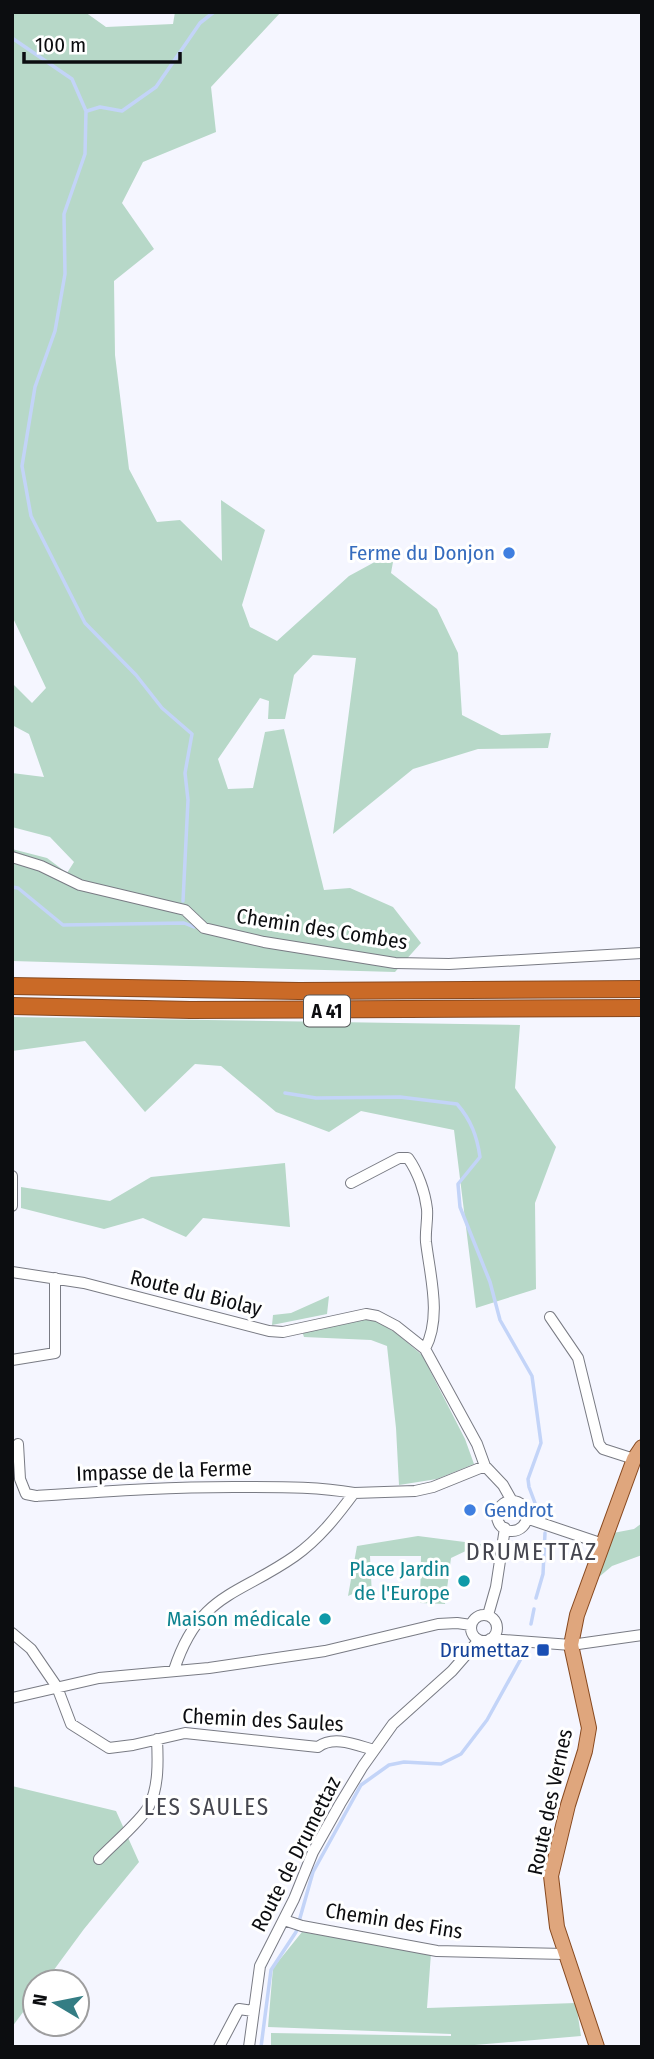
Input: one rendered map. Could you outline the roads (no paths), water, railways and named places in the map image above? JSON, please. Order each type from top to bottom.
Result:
[{"type":"highway","name":"A 41","points":[[12,986],[299,991],[642,989]]},
{"type":"highway","name":"A 41","points":[[12,1006],[202,1010],[642,1008]]},
{"type":"main road","points":[[571,1645],[578,1615],[638,1453]]},
{"type":"main road","name":"Route des Vernes","points":[[571,1645],[589,1728],[551,1876],[557,1927],[599,2047]]},
{"type":"street","name":"Chemin des Combes","points":[[12,857],[41,866],[80,885],[185,910],[204,928],[264,942],[395,963],[449,964],[642,953]]},
{"type":"street","points":[[351,1183],[399,1158],[408,1158],[412,1164],[424,1194],[427,1210],[426,1239],[434,1296],[429,1340],[425,1349]]},
{"type":"street","points":[[12,1176],[12,1206]]},
{"type":"street","name":"Route du Biolay","points":[[12,1272],[84,1283],[269,1331],[283,1332],[352,1315],[377,1315],[425,1349],[477,1444],[485,1466],[494,1476],[508,1502]]},
{"type":"street","points":[[12,1360],[55,1353],[55,1278]]},
{"type":"street","points":[[550,1317],[578,1358],[598,1444],[603,1449],[638,1453]]},
{"type":"street","name":"Impasse de la Ferme","points":[[18,1444],[20,1479],[26,1494],[36,1496],[219,1486],[311,1487],[354,1493]]},
{"type":"street","points":[[174,1670],[187,1636],[206,1612],[237,1589],[296,1555],[323,1532],[354,1493],[415,1491],[433,1487],[485,1466]]},
{"type":"street","points":[[508,1502],[523,1506],[526,1518],[519,1528],[508,1529],[501,1525],[498,1516],[500,1506],[508,1502]]},
{"type":"street","points":[[526,1518],[603,1544]]},
{"type":"street","points":[[490,1616],[508,1529]]},
{"type":"street","points":[[488,1637],[496,1622],[490,1616],[479,1615],[472,1623],[472,1634],[488,1637],[518,1641],[571,1645],[642,1635]]},
{"type":"street","points":[[12,1698],[99,1678],[209,1668],[326,1651],[438,1624],[472,1623]]},
{"type":"street","name":"Chemin des Saules","points":[[12,1633],[31,1649],[57,1687],[71,1724],[109,1748],[185,1733],[318,1747],[325,1741],[335,1740],[374,1749]]},
{"type":"street","name":"Route de Drumettaz","points":[[249,2047],[260,1966],[293,1923],[313,1852],[374,1749],[401,1716],[488,1637]]},
{"type":"street","points":[[99,1859],[149,1808],[154,1790],[157,1739]]},
{"type":"street","name":"Chemin des Fins","points":[[293,1923],[437,1951],[565,1954]]},
{"type":"street","points":[[219,2047],[239,2009],[253,2011]]},
{"type":"waterway","points":[[87,111],[100,107],[122,111],[156,87],[200,23],[214,12]]},
{"type":"waterway","points":[[12,38],[72,79],[86,111],[85,154],[64,214],[65,274],[55,331],[35,387],[22,466],[31,516],[85,623],[136,675],[162,708],[192,734],[185,773],[188,800],[183,901]]},
{"type":"waterway","points":[[12,887],[18,888],[63,925],[184,923],[194,927]]},
{"type":"waterway","points":[[285,1093],[316,1098],[400,1097],[457,1104],[470,1122],[480,1157],[458,1184],[460,1207],[490,1282],[500,1320],[532,1376],[541,1443],[528,1479],[538,1511]]},
{"type":"waterway","points":[[536,1598],[543,1574],[545,1533]]},
{"type":"waterway","points":[[531,1624],[534,1609]]},
{"type":"waterway","points":[[261,2047],[271,1970],[296,1932],[313,1872],[361,1785],[389,1765],[404,1762],[441,1764],[461,1754],[487,1720],[523,1655]]},
{"type":"place","name":"Ferme du Donjon","points":[[509,553]]},
{"type":"place","name":"Gendrot","points":[[470,1510]]},
{"type":"place","name":"Place Jardin de l'Europe","points":[[464,1581]]},
{"type":"place","name":"Maison médicale","points":[[325,1619]]},
{"type":"place","name":"Drumettaz","points":[[543,1650]]},
{"type":"district","name":"DRUMETTAZ","points":[[532,1552]]},
{"type":"district","name":"LES SAULES","points":[[207,1807]]}]
